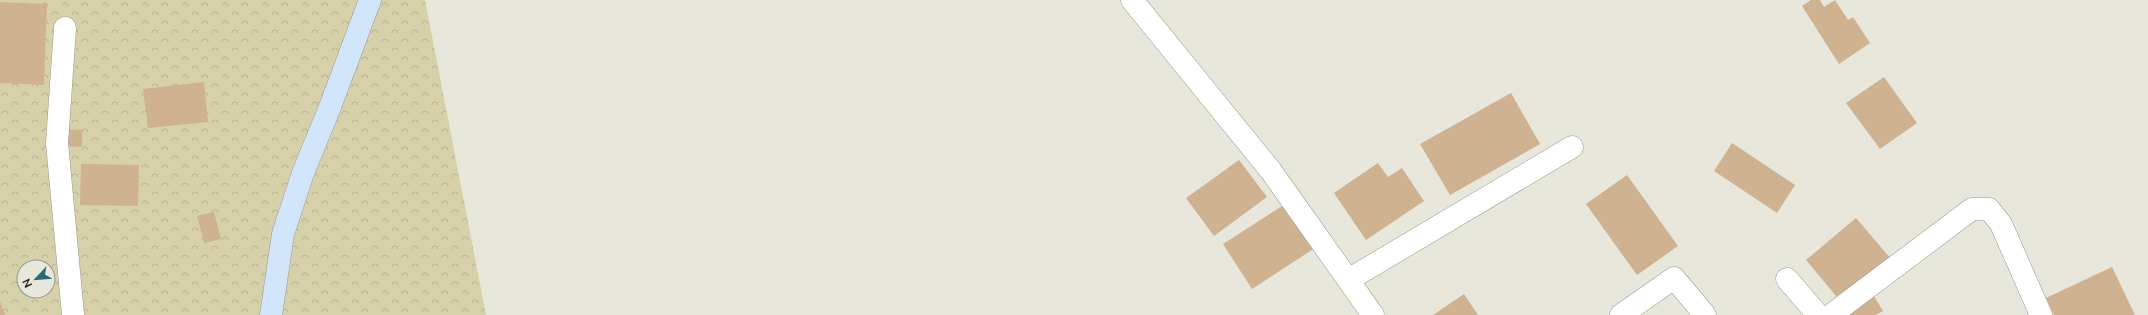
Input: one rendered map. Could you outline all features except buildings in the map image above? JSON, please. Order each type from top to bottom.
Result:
[{"type":"main road","points":[[271,315],[283,234],[303,173],[333,100],[370,0]]},
{"type":"street","points":[[1132,0],[1271,171],[1373,315]]},
{"type":"street","points":[[65,28],[57,143],[73,315]]},
{"type":"street","points":[[1348,280],[1572,147]]},
{"type":"street","points":[[1831,315],[1972,209],[1989,209],[2001,224],[2041,315]]},
{"type":"street","points":[[1621,315],[1674,278],[1705,315]]},
{"type":"street","points":[[1787,279],[1818,315]]},
{"type":"green space","points":[[0,0],[425,0],[486,315],[0,315]]}]
